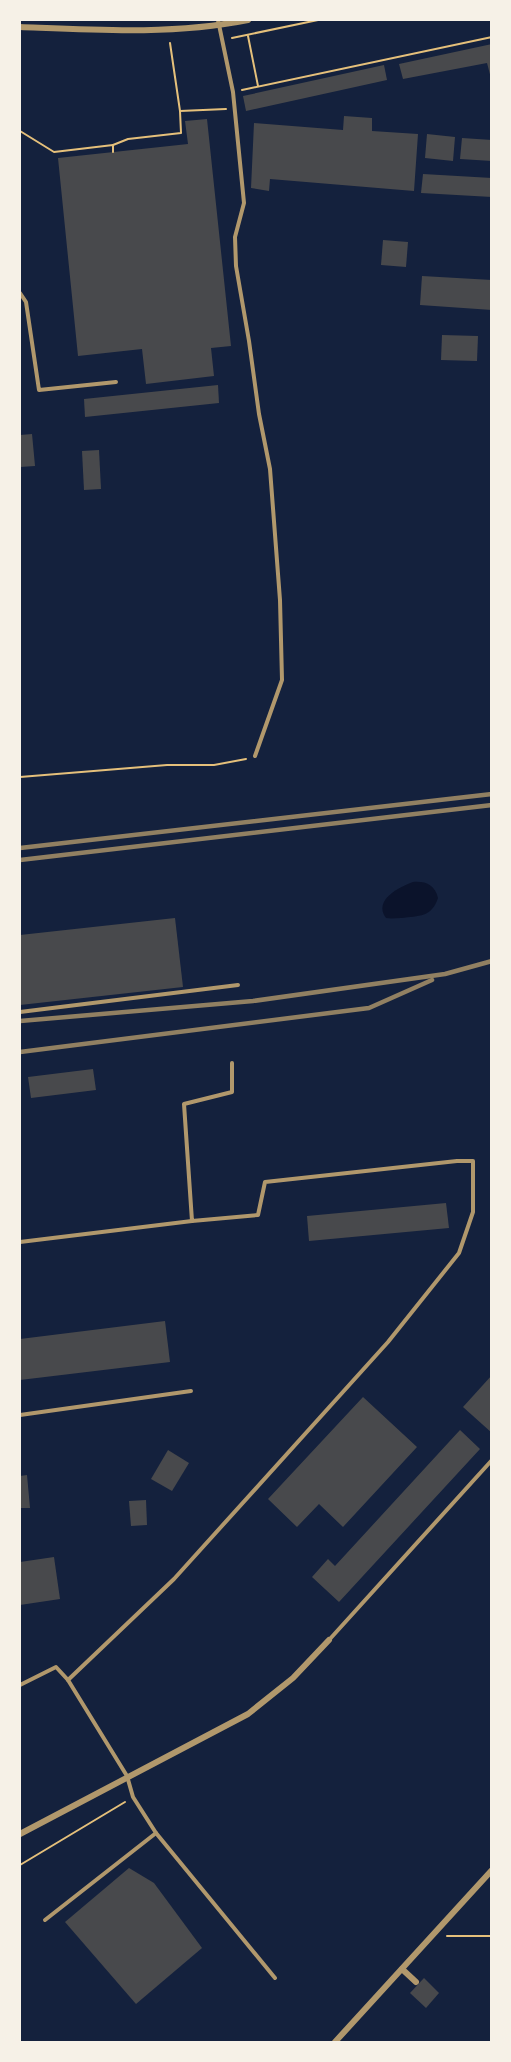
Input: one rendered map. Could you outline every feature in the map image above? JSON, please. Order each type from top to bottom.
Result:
[{"type":"street","points":[[20,27],[179,29],[248,20]]},
{"type":"street","points":[[20,1834],[248,1714],[293,1678],[329,1640]]},
{"type":"street","points":[[335,2043],[492,1870]]},
{"type":"street","points":[[402,1969],[416,1982]]},
{"type":"lane","points":[[218,23],[232,92],[244,203],[235,237],[236,266],[270,469],[280,600],[282,680],[255,756]]},
{"type":"lane","points":[[20,293],[26,302],[39,390],[116,382]]},
{"type":"lane","points":[[20,1012],[238,985]]},
{"type":"lane","points":[[192,1221],[184,1104],[232,1092],[232,1063]]},
{"type":"lane","points":[[20,1242],[258,1215],[265,1182],[473,1161],[473,1212],[459,1253],[387,1342],[174,1579],[68,1680]]},
{"type":"lane","points":[[20,1415],[191,1391]]},
{"type":"lane","points":[[329,1640],[492,1460]]},
{"type":"lane","points":[[20,1685],[56,1667],[68,1680],[127,1776],[133,1797],[156,1833],[275,1978]]},
{"type":"lane","points":[[45,1920],[156,1833]]},
{"type":"path","points":[[221,40],[318,20]]},
{"type":"path","points":[[248,36],[258,86]]},
{"type":"path","points":[[232,92],[492,37]]},
{"type":"path","points":[[20,131],[54,152],[112,145],[128,139],[181,133],[170,43]]},
{"type":"path","points":[[180,111],[234,108]]},
{"type":"path","points":[[112,145],[113,152]]},
{"type":"path","points":[[20,777],[167,765],[214,765],[239,762],[255,756]]},
{"type":"path","points":[[20,1865],[133,1797]]},
{"type":"path","points":[[432,1936],[492,1936]]},
{"type":"water","points":[[413,882],[426,883],[435,890],[438,898],[432,909],[419,916],[386,918],[383,911],[385,900],[401,887]]},
{"type":"building","points":[[492,44],[492,82],[487,63],[403,79],[399,64]]},
{"type":"building","points":[[384,65],[387,80],[246,111],[243,96]]},
{"type":"building","points":[[344,116],[372,118],[372,131],[418,134],[414,191],[270,179],[269,191],[251,188],[254,123],[343,130]]},
{"type":"building","points":[[207,119],[231,346],[211,348],[214,376],[146,384],[142,349],[78,356],[58,158],[188,144],[185,121]]},
{"type":"building","points":[[427,134],[455,137],[453,161],[425,158]]},
{"type":"building","points":[[462,138],[492,140],[492,161],[460,159]]},
{"type":"building","points":[[423,174],[492,178],[492,197],[421,193]]},
{"type":"building","points":[[383,240],[408,242],[406,267],[381,265]]},
{"type":"building","points":[[422,276],[492,280],[492,310],[420,305]]},
{"type":"building","points":[[442,335],[478,336],[477,361],[441,360]]},
{"type":"building","points":[[218,385],[219,403],[85,417],[84,399]]},
{"type":"building","points":[[32,434],[35,466],[20,467],[20,435]]},
{"type":"building","points":[[99,450],[101,489],[84,490],[82,451]]},
{"type":"building","points":[[175,918],[183,987],[20,1005],[20,935]]},
{"type":"building","points":[[93,1069],[96,1090],[31,1098],[28,1077]]},
{"type":"building","points":[[446,1203],[449,1228],[309,1241],[307,1216]]},
{"type":"building","points":[[165,1321],[170,1362],[20,1380],[20,1339]]},
{"type":"building","points":[[492,1375],[492,1433],[463,1407]]},
{"type":"building","points":[[363,1397],[417,1447],[343,1527],[319,1504],[297,1527],[268,1499]]},
{"type":"building","points":[[460,1430],[480,1449],[339,1602],[312,1577],[328,1559],[335,1566]]},
{"type":"building","points":[[168,1450],[189,1463],[172,1491],[151,1479]]},
{"type":"building","points":[[27,1475],[30,1508],[20,1508],[20,1476]]},
{"type":"building","points":[[146,1500],[147,1525],[131,1526],[129,1501]]},
{"type":"building","points":[[54,1557],[60,1599],[20,1605],[20,1562]]},
{"type":"building","points":[[129,1868],[154,1883],[202,1948],[136,2004],[65,1922]]},
{"type":"building","points":[[424,1978],[439,1993],[426,2008],[410,1993]]},
{"type":"railway","points":[[20,848],[492,794]]},
{"type":"railway","points":[[20,860],[492,805]]},
{"type":"railway","points":[[20,1021],[253,1001],[445,974],[492,961]]},
{"type":"railway","points":[[20,1052],[369,1008],[432,980]]}]
